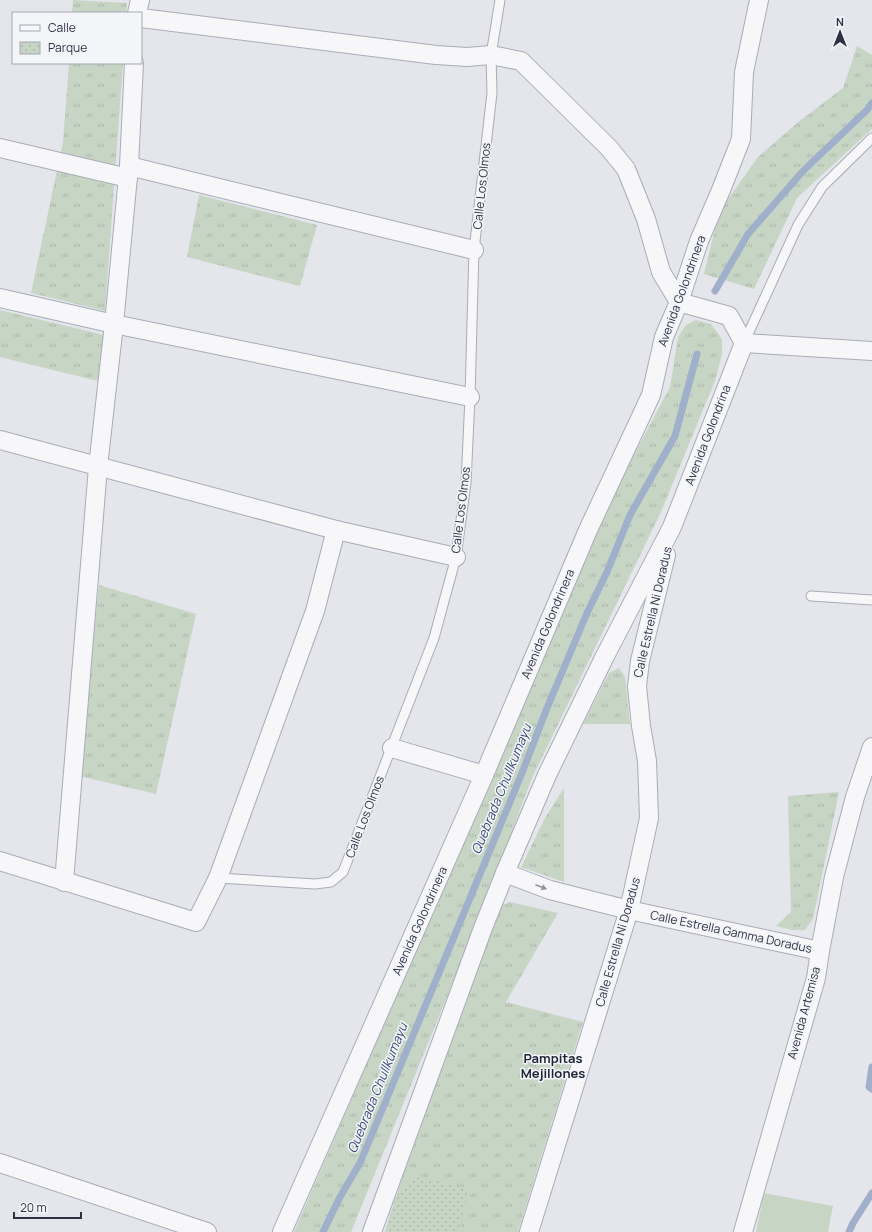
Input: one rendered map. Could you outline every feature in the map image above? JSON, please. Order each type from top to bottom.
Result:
[{"type":"street","points":[[138,12],[140,0]]},
{"type":"street","name":"Avenida Golondrinera","points":[[282,1232],[484,775],[588,530],[651,395],[664,337],[679,302],[699,241],[741,139],[744,72],[759,0]]},
{"type":"street","points":[[142,18],[436,55],[467,57],[491,55],[521,61],[609,148],[626,169],[646,219],[661,272],[679,302],[729,316],[744,343],[872,351]]},
{"type":"street","points":[[64,882],[98,467],[114,324],[128,172],[134,64]]},
{"type":"street","points":[[0,148],[128,172],[474,250]]},
{"type":"street","points":[[0,298],[114,324],[470,397]]},
{"type":"street","name":"Avenida Golondrina","points":[[672,527],[744,343]]},
{"type":"street","points":[[0,440],[336,530],[456,557]]},
{"type":"street","points":[[372,1232],[480,935],[505,873],[547,775],[605,656],[672,527]]},
{"type":"street","name":"Calle Estrella Ni Doradus","points":[[529,1232],[629,910],[649,818],[648,761],[641,726],[637,686],[640,661],[672,527]]},
{"type":"street","points":[[0,861],[196,922],[218,878],[315,611],[336,530]]},
{"type":"street","name":"Avenida Artemisa","points":[[744,1232],[816,978],[834,877],[855,797],[872,747]]},
{"type":"street","points":[[392,748],[484,775]]},
{"type":"street","name":"Calle Estrella Gamma Doradus","points":[[505,873],[550,890],[629,910],[820,951]]},
{"type":"street","points":[[0,1163],[207,1232]]},
{"type":"lane","name":"Calle Los Olmos","points":[[218,878],[315,884],[331,882],[343,872],[434,638],[456,557],[466,483],[474,250],[492,93],[491,55],[500,0]]},
{"type":"lane","points":[[744,343],[798,225],[822,187],[872,138]]},
{"type":"lane","points":[[811,596],[872,600]]},
{"type":"green space","points":[[73,0],[127,3],[126,12],[72,12]]},
{"type":"green space","points":[[857,46],[872,55],[872,129],[797,198],[754,289],[704,274],[719,212],[758,157],[797,123],[843,88]]},
{"type":"green space","points":[[69,64],[123,64],[105,311],[31,293],[63,142]]},
{"type":"green space","points":[[199,195],[317,225],[300,286],[187,257]]},
{"type":"green space","points":[[0,310],[104,335],[98,381],[0,357]]},
{"type":"green space","points":[[696,320],[711,324],[722,339],[722,354],[715,381],[661,512],[532,778],[484,906],[351,1232],[294,1232],[617,487],[670,387],[678,337],[686,325]]},
{"type":"green space","points":[[99,585],[196,614],[156,794],[79,776]]},
{"type":"green space","points":[[619,668],[625,677],[630,724],[583,724],[609,673]]},
{"type":"green space","points":[[564,788],[564,882],[521,867],[545,818]]},
{"type":"green space","points":[[839,792],[813,919],[805,930],[792,930],[776,926],[791,912],[788,796]]},
{"type":"green space","points":[[510,902],[558,913],[506,1002],[583,1022],[518,1232],[385,1232],[412,1147],[485,946],[502,905]]},
{"type":"green space","points":[[418,1177],[469,1188],[459,1232],[385,1232],[395,1199]]},
{"type":"green space","points":[[764,1193],[833,1206],[828,1232],[756,1232]]},
{"type":"waterway","name":"Quebrada Chullkumayu","points":[[715,291],[748,234],[804,170],[867,110],[872,103]]},
{"type":"waterway","name":"Quebrada Chullkumayu","points":[[323,1232],[340,1197],[360,1163],[522,773],[547,708],[587,613],[607,572],[630,515],[675,436],[697,354]]},
{"type":"waterway","points":[[872,1067],[869,1087],[872,1089]]},
{"type":"waterway","points":[[849,1232],[872,1193]]},
{"type":"district","name":"Pampitas Mejillones","points":[[553,1066]]}]
